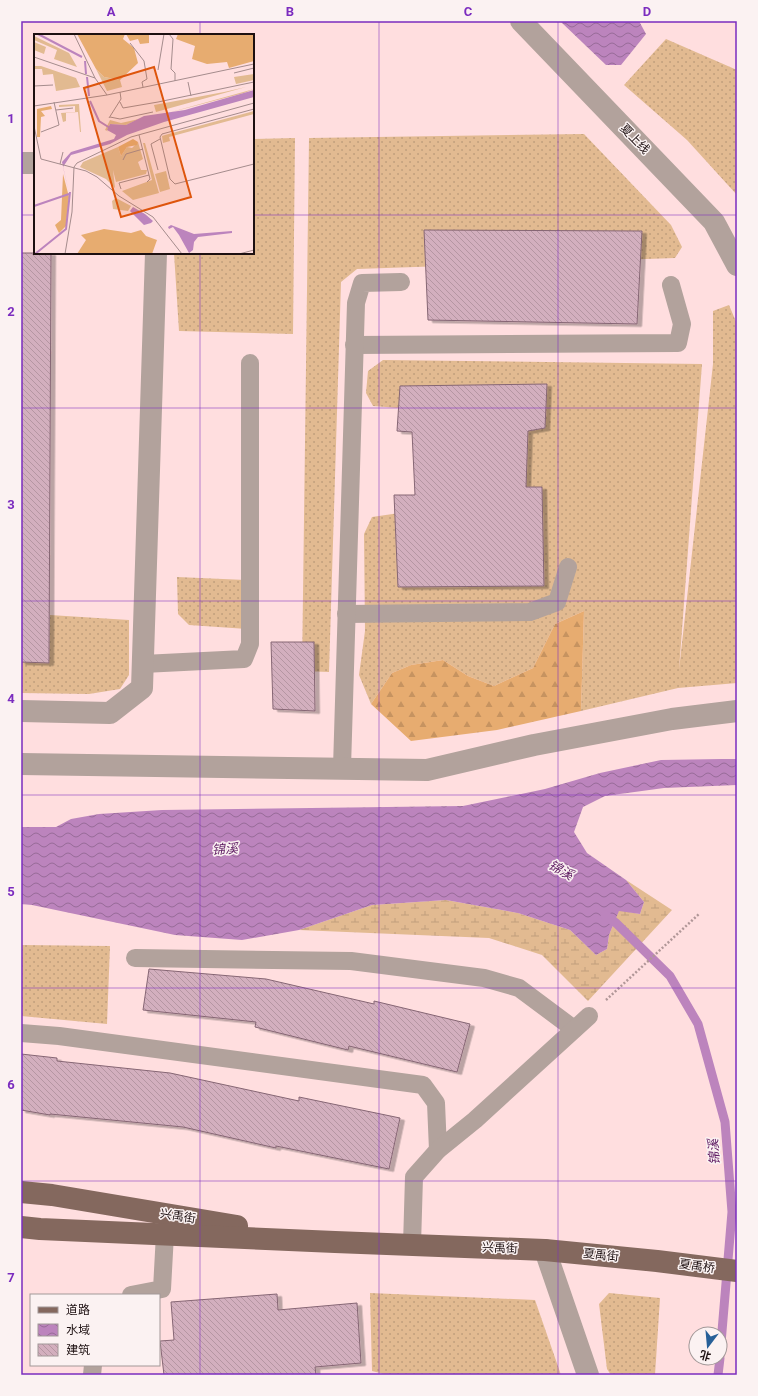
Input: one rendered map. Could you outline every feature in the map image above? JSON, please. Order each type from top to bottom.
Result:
[{"type":"main road","name":"兴禹街","points":[[21,1192],[52,1195],[335,1242]]},
{"type":"main road","name":"兴禹街","points":[[21,1227],[335,1242],[546,1250]]},
{"type":"main road","name":"夏禹街","points":[[546,1250],[657,1261]]},
{"type":"main road","name":"夏禹桥","points":[[657,1261],[737,1271]]},
{"type":"street","name":"夏上线","points":[[521,21],[714,222],[737,265]]},
{"type":"street","points":[[21,163],[34,164]]},
{"type":"street","points":[[21,711],[110,713],[142,688],[156,254]]},
{"type":"street","points":[[21,764],[427,770],[541,744],[672,719],[737,711]]},
{"type":"street","points":[[546,1250],[588,1375]]},
{"type":"lane","points":[[342,768],[356,302],[362,283],[401,282]]},
{"type":"lane","points":[[354,345],[678,343],[682,324],[671,285]]},
{"type":"lane","points":[[143,664],[244,659],[250,644],[250,363]]},
{"type":"lane","points":[[346,614],[530,612],[557,602],[568,567]]},
{"type":"lane","points":[[135,958],[351,961],[484,978],[519,988],[574,1029]]},
{"type":"lane","points":[[412,1245],[414,1177],[438,1150],[475,1120],[589,1016]]},
{"type":"lane","points":[[21,1033],[59,1036],[423,1085],[436,1103],[438,1150]]},
{"type":"lane","points":[[136,1294],[162,1289],[165,1234]]},
{"type":"path","points":[[589,1016],[699,914]]},
{"type":"green space","points":[[666,39],[737,70],[737,195],[687,140],[624,85]]},
{"type":"green space","points":[[584,134],[671,225],[682,247],[675,258],[357,269],[341,282],[329,672],[302,671],[309,138]]},
{"type":"green space","points":[[295,138],[293,334],[179,331],[174,254],[254,254],[254,139]]},
{"type":"green space","points":[[729,305],[737,324],[737,683],[678,688],[581,711],[584,611],[555,624],[533,668],[494,686],[468,676],[443,660],[411,665],[392,673],[371,704],[359,675],[365,631],[364,534],[372,517],[427,509],[425,410],[373,406],[366,393],[368,371],[383,360],[702,364],[679,670],[713,364],[713,311]]},
{"type":"green space","points":[[177,577],[246,580],[247,629],[189,625],[178,614]]},
{"type":"green space","points":[[584,611],[581,711],[497,730],[411,741],[371,704],[392,673],[411,665],[443,660],[468,676],[494,686],[533,668],[555,624]]},
{"type":"green space","points":[[50,615],[129,620],[129,675],[120,689],[89,694],[21,693],[21,662],[49,662]]},
{"type":"green space","points":[[626,880],[672,910],[588,1001],[542,955],[489,938],[299,930],[372,905],[446,900],[518,913],[570,930],[596,955],[607,949],[609,935],[619,910],[640,914],[644,902]]},
{"type":"green space","points":[[21,945],[110,946],[107,1024],[21,1016]]},
{"type":"green space","points":[[370,1293],[535,1300],[561,1375],[388,1375],[372,1371]]},
{"type":"green space","points":[[609,1293],[660,1298],[655,1375],[611,1375],[607,1369],[599,1304]]},
{"type":"water","points":[[560,21],[639,21],[646,34],[621,65],[606,65]]},
{"type":"water","points":[[737,759],[737,785],[664,788],[605,796],[583,807],[574,832],[587,853],[626,880],[644,902],[640,914],[619,911],[609,935],[607,949],[596,955],[570,930],[518,913],[446,900],[372,905],[299,930],[242,940],[175,935],[21,904],[21,827],[56,827],[71,819],[99,814],[162,810],[463,806],[545,789],[600,773],[661,760]]},
{"type":"building","points":[[424,230],[642,231],[637,324],[428,320]]},
{"type":"building","points":[[21,253],[34,253],[51,254],[49,663],[21,662]]},
{"type":"building","points":[[547,384],[545,428],[528,431],[526,487],[542,487],[544,586],[398,587],[394,495],[415,495],[412,432],[397,431],[400,386]]},
{"type":"building","points":[[271,642],[314,642],[315,711],[273,709]]},
{"type":"building","points":[[149,969],[266,979],[374,1004],[374,1001],[470,1024],[457,1072],[349,1046],[348,1050],[255,1027],[256,1022],[143,1010]]},
{"type":"building","points":[[21,1054],[57,1058],[57,1061],[170,1073],[299,1101],[299,1097],[400,1118],[389,1169],[276,1146],[276,1148],[183,1127],[50,1115],[21,1110]]},
{"type":"building","points":[[277,1294],[278,1310],[357,1303],[361,1363],[315,1367],[316,1375],[164,1375],[160,1341],[174,1340],[171,1302]]},
{"type":"waterway","name":"锦溪","points":[[605,915],[616,923],[670,976],[698,1024],[725,1122],[732,1212],[722,1326]]},
{"type":"waterway","name":"锦溪","points":[[718,1375],[719,1366]]}]
